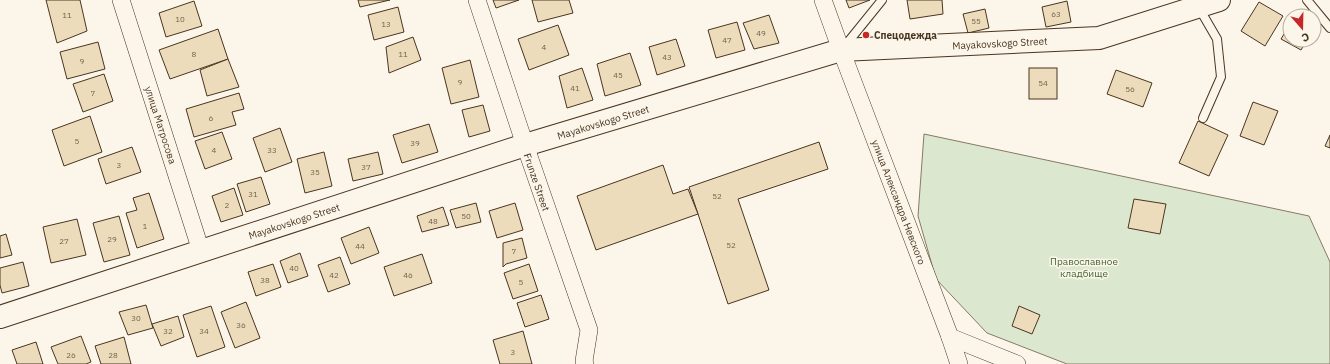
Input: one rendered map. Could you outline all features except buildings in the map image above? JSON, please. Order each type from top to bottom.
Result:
[{"type":"street","name":"улица Матросова","points":[[121,0],[202,251]]},
{"type":"street","name":"Frunze Street","points":[[477,0],[589,330],[584,361],[585,364]]},
{"type":"street","name":"улица Александра Невского","points":[[823,0],[959,364]]},
{"type":"street","name":"Mayakovskogo Street","points":[[0,317],[525,145],[841,50],[1099,38],[1219,0]]},
{"type":"street","points":[[950,337],[1016,364]]},
{"type":"lane","points":[[841,50],[882,0]]},
{"type":"lane","points":[[1307,0],[1330,28]]},
{"type":"lane","points":[[1198,7],[1217,39],[1221,77],[1202,118]]},
{"type":"green space","name":"Православное кладбище","points":[[924,134],[1309,216],[1330,262],[1330,364],[1067,364],[987,333],[936,279],[918,216]]},
{"type":"place","name":"Спецодежда","points":[[866,35]]}]
